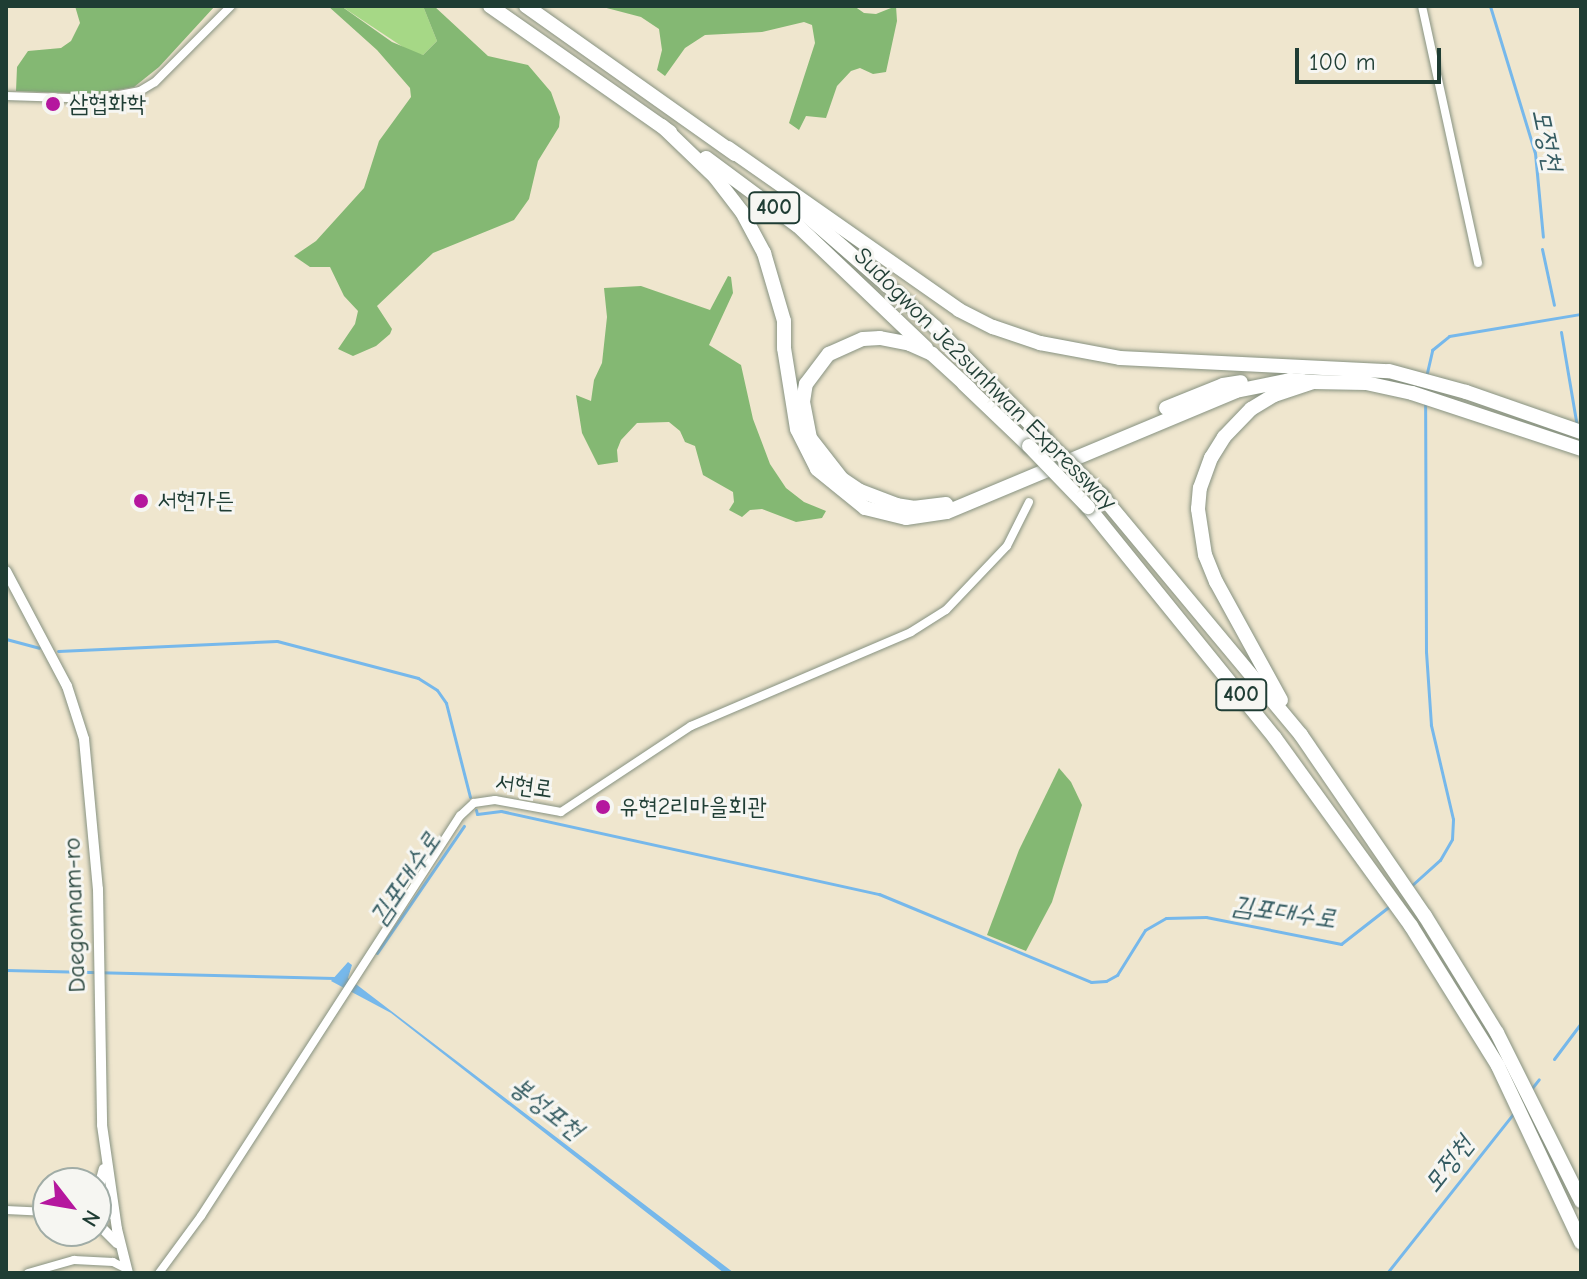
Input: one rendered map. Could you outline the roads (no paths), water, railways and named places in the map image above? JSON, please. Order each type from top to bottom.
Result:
[{"type":"highway","name":"Sudogwon Je2sunhwan Expressway","points":[[490,6],[798,226],[1029,446],[1088,507],[1275,738],[1411,926],[1505,1081],[1581,1242]]},
{"type":"highway","name":"Sudogwon Je2sunhwan Expressway","points":[[526,6],[728,148],[935,327],[1102,496],[1301,735],[1425,916],[1516,1069],[1581,1201]]},
{"type":"highway","points":[[662,126],[715,177],[742,212],[764,253],[784,321],[784,348],[797,429],[817,469],[865,508],[906,518],[947,512],[1236,391],[1290,380],[1366,383],[1412,393],[1581,449]]},
{"type":"highway","points":[[728,148],[930,291],[993,327],[1077,353],[1120,358],[1389,371],[1466,392],[1581,432]]},
{"type":"highway","points":[[970,389],[932,354],[896,340],[863,339],[829,354],[815,368],[806,384],[805,422],[817,451],[827,464],[860,491],[897,505],[939,506],[962,501],[1223,385],[1324,366]]},
{"type":"highway","points":[[1301,735],[1216,582],[1205,555],[1198,509],[1200,488],[1211,458],[1240,418],[1274,395],[1313,382]]},
{"type":"street","points":[[6,96],[98,99],[140,91],[155,82],[231,6]]},
{"type":"street","points":[[1422,6],[1478,263]]},
{"type":"street","name":"서현로","points":[[159,1273],[201,1216],[460,816],[474,803],[495,800],[561,812],[691,726],[911,632],[946,610],[1007,546],[1029,502]]},
{"type":"street","name":"Daegonnam-ro","points":[[6,571],[67,686],[84,739],[98,889],[99,1091],[105,1159],[127,1271]]},
{"type":"street","points":[[104,1167],[105,1159]]},
{"type":"street","points":[[6,1210],[32,1211]]},
{"type":"street","points":[[112,1236],[122,1249]]},
{"type":"street","points":[[28,1273],[74,1260],[113,1262],[127,1271]]},
{"type":"water","points":[[348,962],[352,965],[348,978],[734,1273],[724,1273],[391,1013],[331,981]]},
{"type":"waterway","name":"모정천","points":[[1490,6],[1535,153],[1543,237]]},
{"type":"waterway","name":"모정천","points":[[1542,249],[1554,305]]},
{"type":"waterway","name":"김포대수로","points":[[1426,377],[1432,350],[1449,336],[1581,314]]},
{"type":"waterway","name":"모정천","points":[[1561,332],[1577,427]]},
{"type":"waterway","name":"김포대수로","points":[[1411,886],[1440,860],[1452,839],[1453,819],[1431,725],[1426,652],[1425,400]]},
{"type":"waterway","points":[[6,639],[39,648]]},
{"type":"waterway","points":[[58,651],[277,641],[418,678],[437,690],[446,703],[470,797]]},
{"type":"waterway","name":"김포대수로","points":[[476,810],[477,814],[501,811],[879,894],[1091,982],[1106,981],[1117,975],[1145,930],[1166,918],[1206,917],[1341,944],[1391,905]]},
{"type":"waterway","name":"김포대수로","points":[[377,953],[464,826]]},
{"type":"waterway","points":[[6,970],[334,978]]},
{"type":"waterway","name":"모정천","points":[[1554,1059],[1581,1023]]},
{"type":"waterway","name":"모정천","points":[[1532,1088],[1539,1079]]},
{"type":"waterway","name":"모정천","points":[[1387,1273],[1513,1114]]},
{"type":"place","name":"삼협화학","points":[[53,104]]},
{"type":"place","name":"서현가든","points":[[141,501]]},
{"type":"place","name":"유현2리마을회관","points":[[603,807]]},
{"type":"water label","name":"봉성포천","points":[[546,1109]]}]
